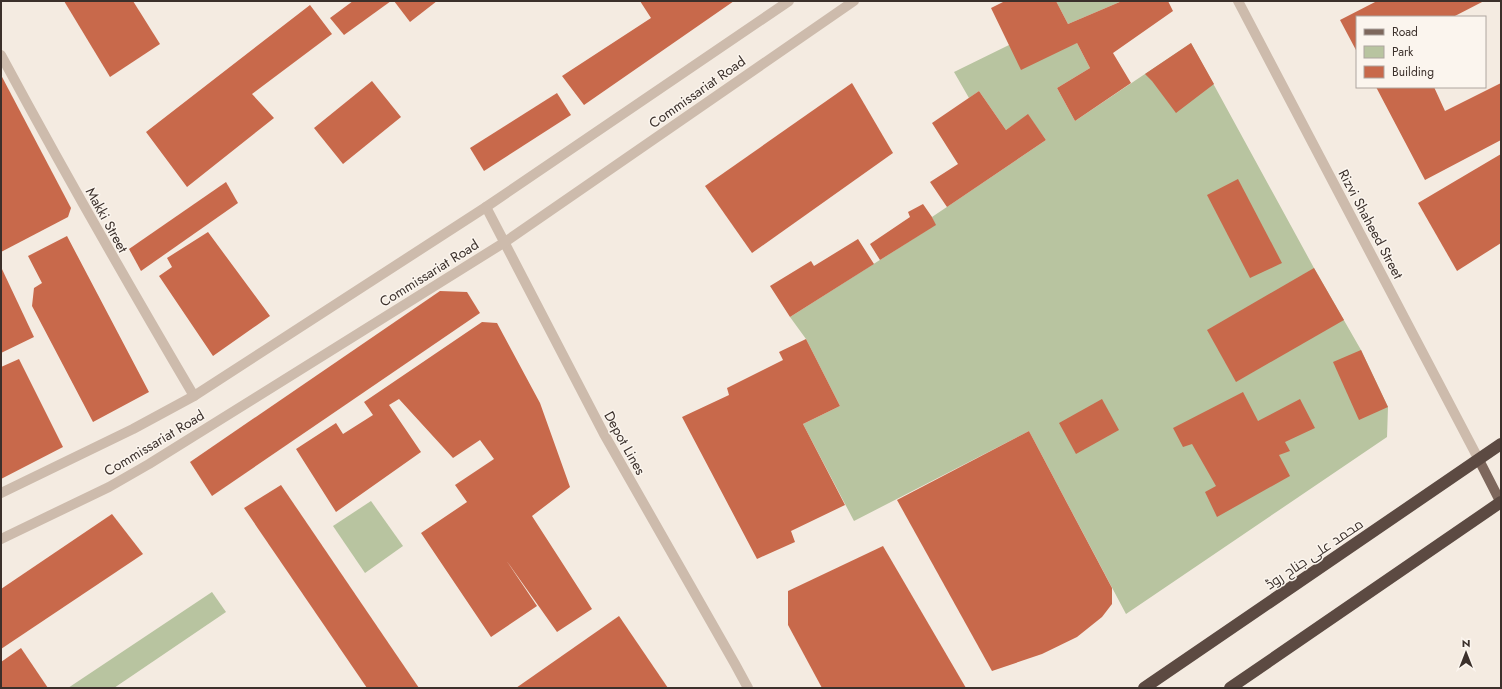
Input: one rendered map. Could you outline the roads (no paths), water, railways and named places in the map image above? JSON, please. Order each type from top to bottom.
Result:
[{"type":"highway","name":"محمد علی جناح روڈ","points":[[1144,688],[1501,444]]},
{"type":"highway","points":[[1230,688],[1501,502]]},
{"type":"main road","points":[[1479,460],[1501,502]]},
{"type":"street","name":"Commissariat Road","points":[[1,493],[133,429],[194,396],[486,206],[789,1]]},
{"type":"street","name":"Commissariat Road","points":[[1,539],[109,487],[149,464],[505,242],[854,1]]},
{"type":"street","name":"Rizvi Shaheed Street","points":[[1238,1],[1479,460]]},
{"type":"street","name":"Makki Street","points":[[1,55],[56,158],[194,396]]},
{"type":"street","name":"Depot Lines","points":[[486,206],[604,434],[748,688]]}]
